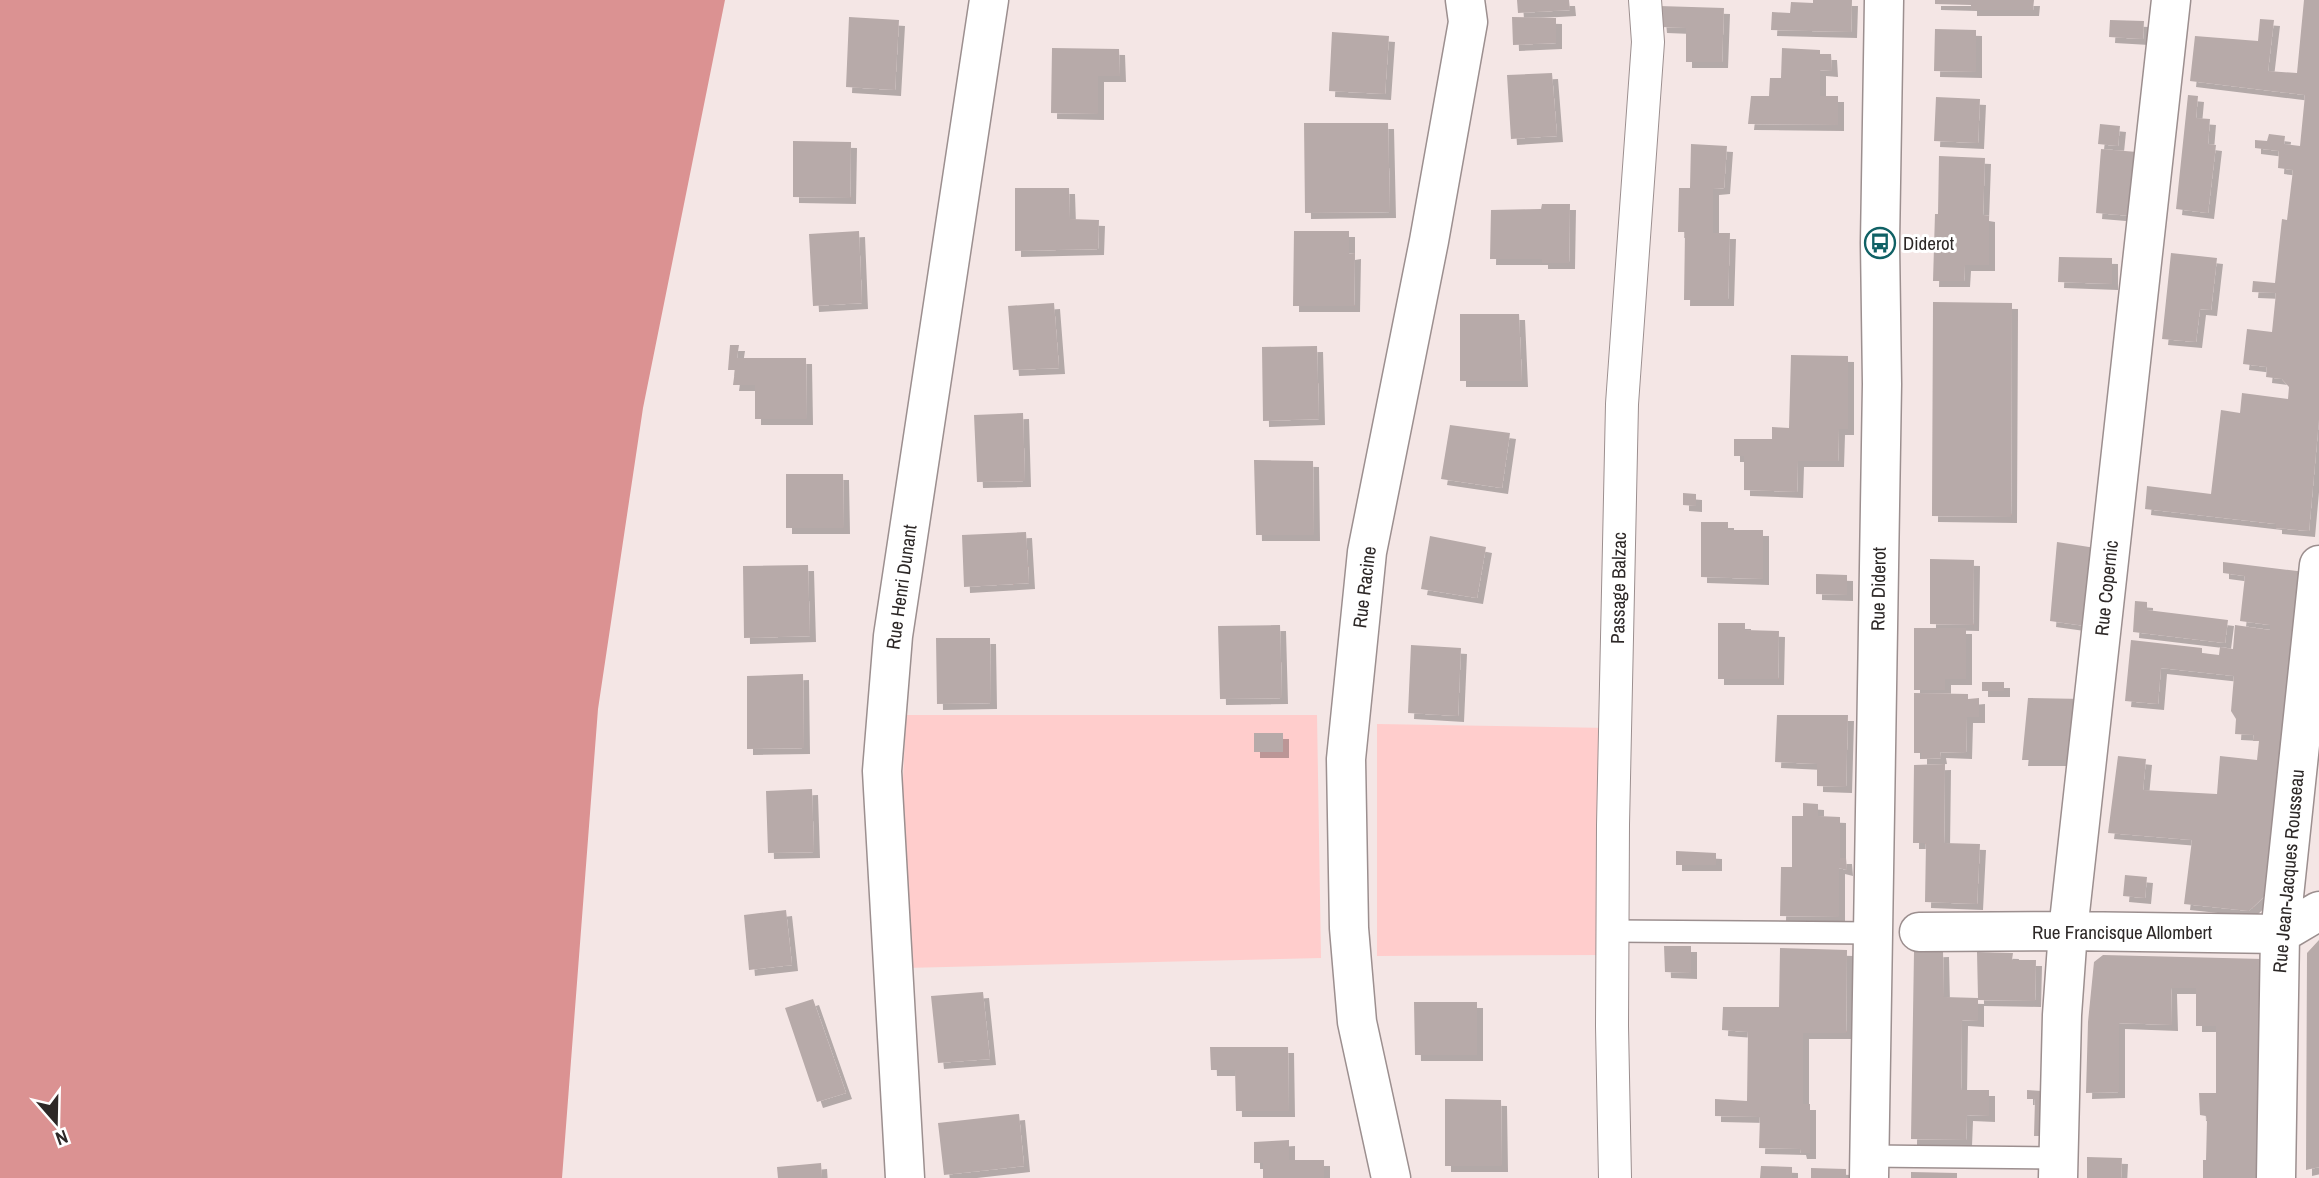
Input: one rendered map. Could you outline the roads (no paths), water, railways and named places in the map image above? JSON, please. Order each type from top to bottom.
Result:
[{"type":"street","name":"Rue Henri Dunant","points":[[905,1178],[881,771],[893,636],[989,0]]},
{"type":"street","name":"Rue Racine","points":[[1391,1178],[1357,1022],[1349,928],[1346,759],[1367,552],[1429,241],[1468,22],[1465,0]]},
{"type":"street","name":"Passage Balzac","points":[[1615,1178],[1612,931],[1622,404],[1648,42],[1644,0]]},
{"type":"street","name":"Rue Diderot","points":[[1869,1167],[1882,384],[1880,243],[1884,0]]},
{"type":"street","name":"Rue Copernic","points":[[2058,1168],[2062,1015],[2068,931],[2171,0]]},
{"type":"street","name":"Rue Jean-Jacques Rousseau","points":[[2276,1178],[2280,934],[2319,565]]},
{"type":"street","points":[[2280,934],[2319,911]]},
{"type":"street","name":"Rue Francisque Allombert","points":[[1919,932],[2280,934]]},
{"type":"lane","points":[[1612,931],[1873,933]]},
{"type":"lane","points":[[1869,1167],[2058,1168]]},
{"type":"place","name":"Diderot","points":[[1880,243]]}]
